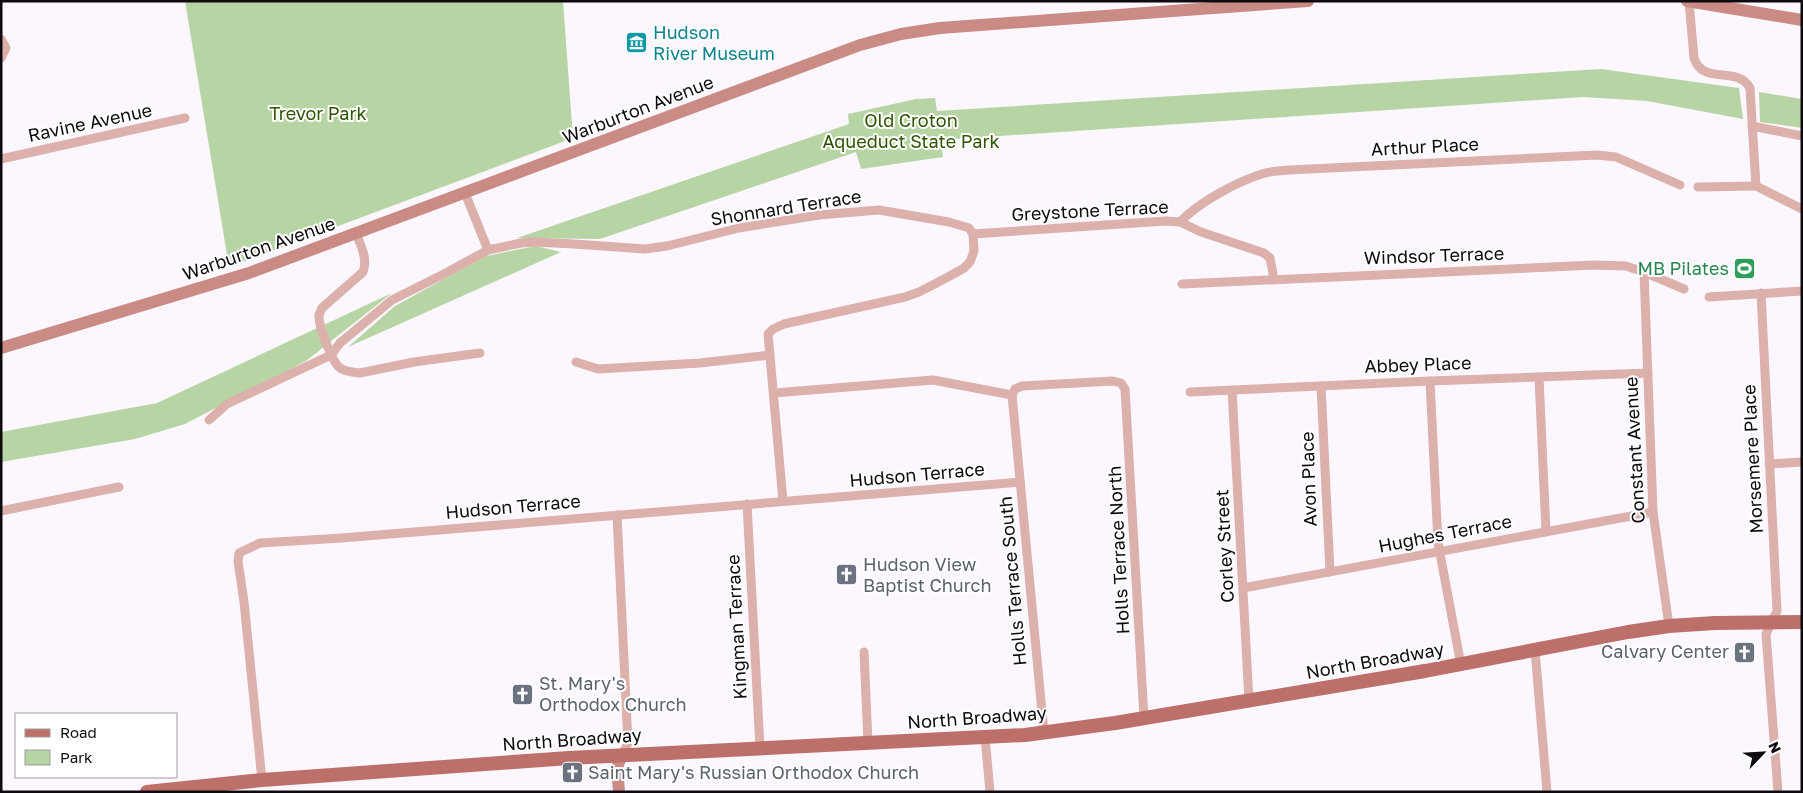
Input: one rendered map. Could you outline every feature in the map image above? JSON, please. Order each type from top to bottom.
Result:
[{"type":"main road","name":"North Broadway","points":[[147,792],[262,780],[622,756],[1044,733],[1461,665],[1628,632],[1669,626],[1715,623],[1802,622]]},
{"type":"street","name":"Warburton Avenue","points":[[1,348],[249,273],[851,48],[883,38],[940,28],[1308,1]]},
{"type":"street","points":[[1756,186],[1750,88],[1747,82],[1733,76],[1708,73],[1696,65],[1688,1],[1802,20]]},
{"type":"street","points":[[1,39],[6,48],[1,58]]},
{"type":"street","name":"Ravine Avenue","points":[[1,159],[185,118]]},
{"type":"street","points":[[1752,126],[1802,136]]},
{"type":"street","name":"Arthur Place","points":[[1180,222],[1192,209],[1248,179],[1267,172],[1288,170],[1597,154],[1616,157],[1680,185]]},
{"type":"street","points":[[1698,188],[1756,186],[1802,209]]},
{"type":"street","points":[[465,193],[488,250]]},
{"type":"street","name":"Shonnard Terrace","points":[[331,355],[340,343],[392,300],[488,250],[535,242],[645,249],[667,246],[748,226],[819,215],[879,210],[948,222],[969,228],[973,234]]},
{"type":"street","name":"Greystone Terrace","points":[[973,234],[1166,221],[1180,222],[1201,232],[1264,254],[1270,258],[1274,279]]},
{"type":"street","points":[[356,233],[365,256],[363,272],[322,308],[319,315],[320,324],[331,355],[340,368],[360,373],[414,362],[480,353]]},
{"type":"street","points":[[783,502],[768,334],[773,329],[784,324],[905,297],[956,273],[970,262],[974,251],[973,234]]},
{"type":"street","name":"Windsor Terrace","points":[[1182,284],[1594,265],[1626,266],[1684,290]]},
{"type":"street","name":"Constant Avenue","points":[[1644,272],[1653,512],[1669,626]]},
{"type":"street","points":[[1709,296],[1802,291]]},
{"type":"street","name":"Morsemere Place","points":[[1761,293],[1777,611],[1766,634],[1778,792]]},
{"type":"street","points":[[209,420],[227,404],[331,355]]},
{"type":"street","points":[[576,362],[598,369],[770,355]]},
{"type":"street","name":"Abbey Place","points":[[1190,392],[1539,376],[1648,373]]},
{"type":"street","points":[[1539,376],[1546,532]]},
{"type":"street","points":[[774,393],[933,380],[1012,395]]},
{"type":"street","name":"Holls Terrace North","points":[[1012,395],[1022,386],[1113,381],[1121,383],[1125,389],[1144,718]]},
{"type":"street","points":[[1430,381],[1438,543],[1461,665]]},
{"type":"street","name":"Avon Place","points":[[1321,386],[1330,572]]},
{"type":"street","name":"Corley Street","points":[[1232,390],[1249,701]]},
{"type":"street","name":"Holls Terrace South","points":[[1012,395],[1044,733]]},
{"type":"street","points":[[1770,464],[1802,462]]},
{"type":"street","name":"Hudson Terrace","points":[[262,780],[238,561],[239,553],[260,543],[342,538],[1020,482]]},
{"type":"street","points":[[1,511],[119,487]]},
{"type":"street","name":"Kingman Terrace","points":[[747,504],[760,748]]},
{"type":"street","name":"Hughes Terrace","points":[[1244,588],[1653,512]]},
{"type":"street","points":[[617,515],[628,743],[617,767],[619,792]]},
{"type":"street","points":[[1535,650],[1547,792]]},
{"type":"street","points":[[864,652],[868,743]]},
{"type":"street","points":[[985,737],[990,792]]},
{"type":"green space","name":"Trevor Park","points":[[185,1],[563,1],[573,138],[229,267]]},
{"type":"green space","name":"Old Croton Aqueduct State Park","points":[[1601,69],[1739,88],[1743,119],[1647,101],[1583,97],[941,140],[943,157],[861,169],[856,152],[600,239],[517,238],[849,124],[848,114],[916,99],[935,98],[937,111]]},
{"type":"green space","points":[[1759,92],[1802,99],[1802,128],[1760,122]]},
{"type":"green space","points":[[536,246],[561,252],[348,347],[395,306],[486,256]]},
{"type":"green space","points":[[392,293],[306,361],[185,424],[135,439],[1,462],[1,432],[157,403]]},
{"type":"place","name":"Hudson River Museum","points":[[637,43]]},
{"type":"place","name":"MB Pilates","points":[[1745,269]]},
{"type":"place","name":"Hudson View Baptist Church","points":[[847,575]]},
{"type":"place","name":"Calvary Center","points":[[1745,652]]},
{"type":"place","name":"St. Mary's Orthodox Church","points":[[523,694]]},
{"type":"place","name":"Saint Mary's Russian Orthodox Church","points":[[572,773]]}]
